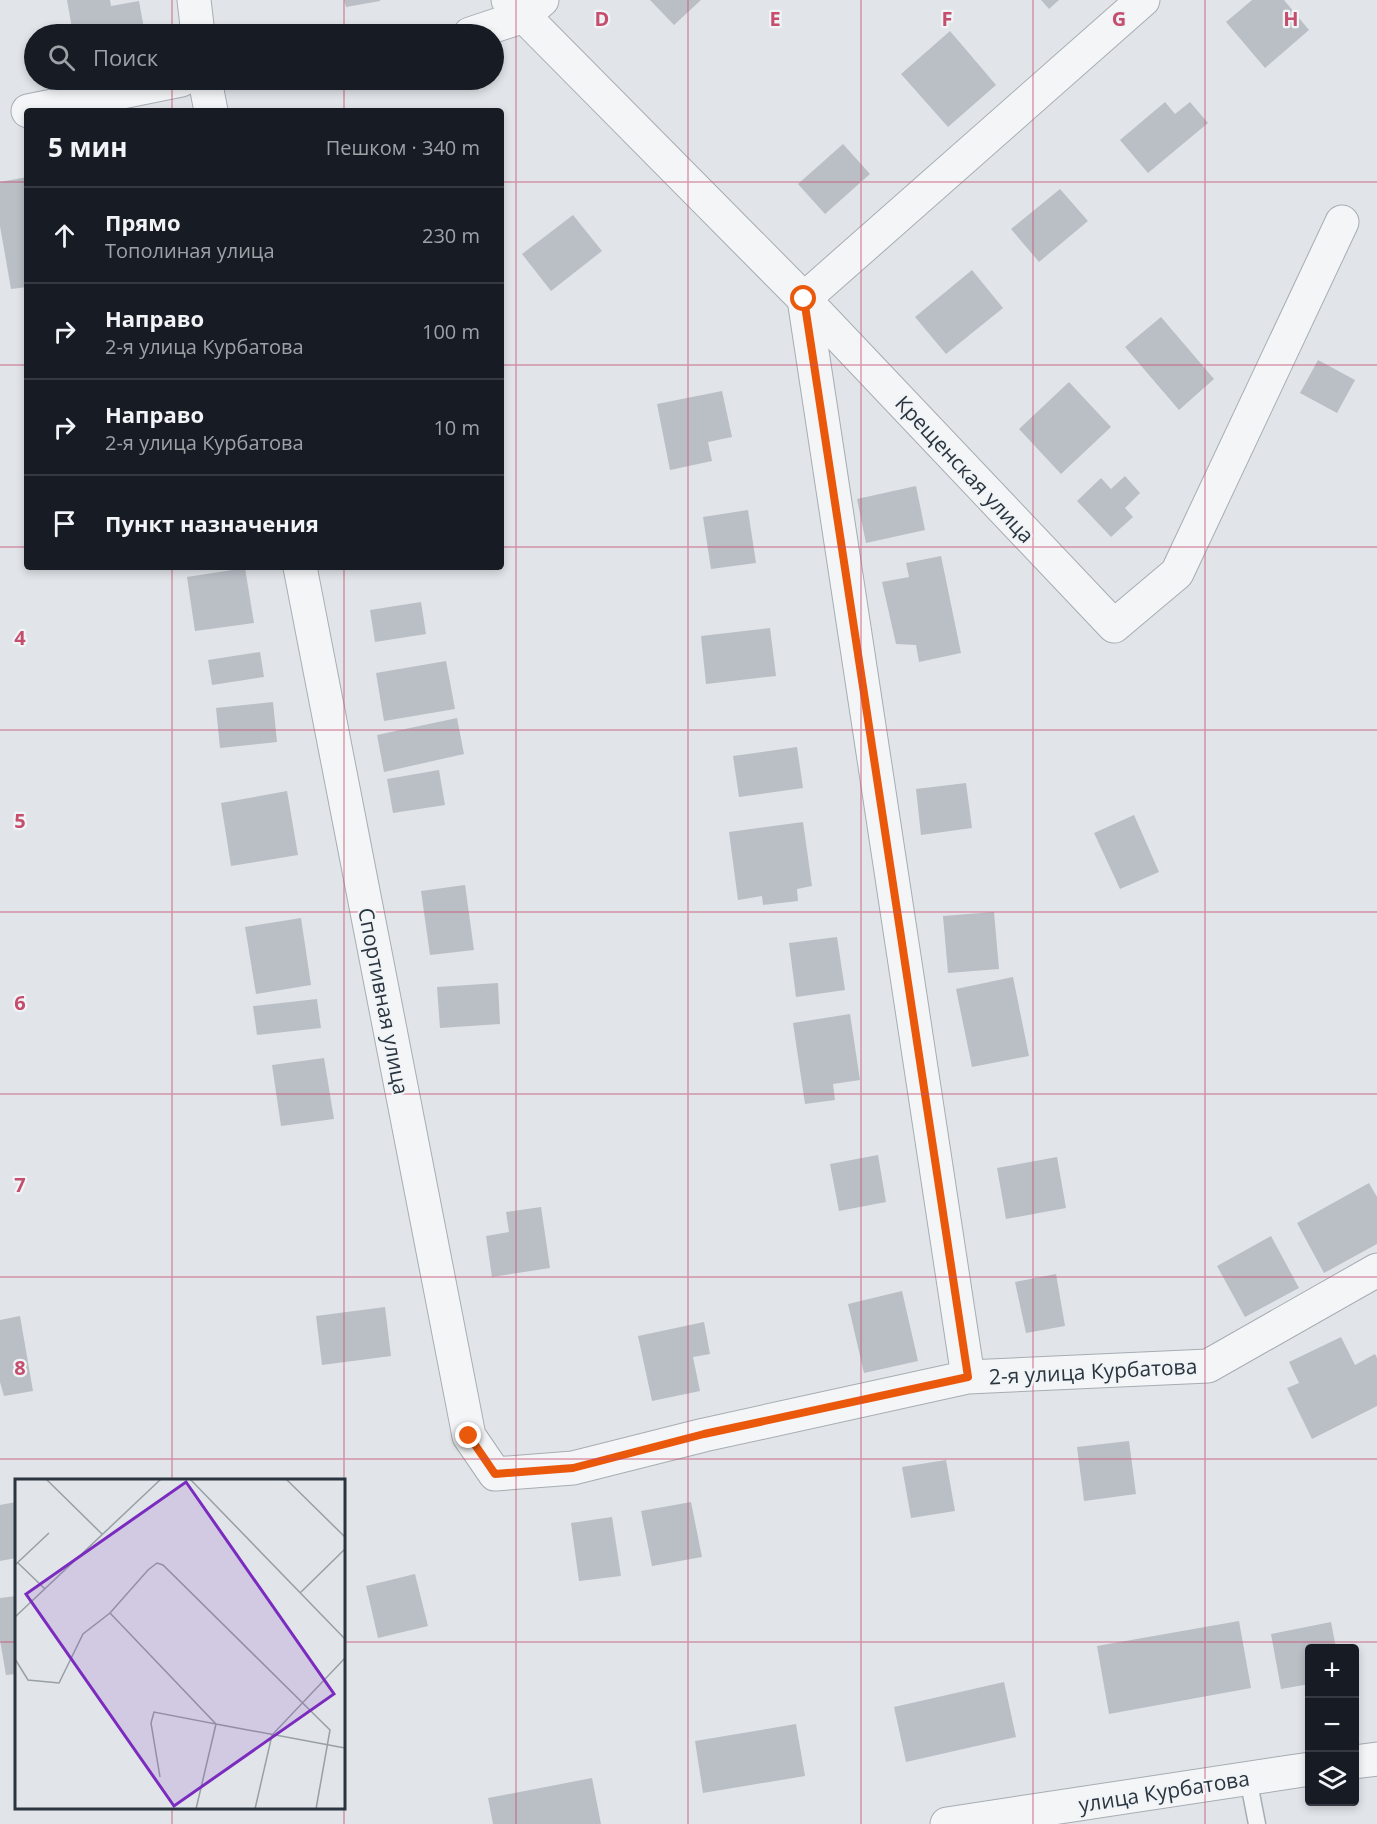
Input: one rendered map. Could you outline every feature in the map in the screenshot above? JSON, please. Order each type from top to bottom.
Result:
[{"type":"street","points":[[194,0],[197,24]]},
{"type":"street","points":[[804,299],[1143,0]]},
{"type":"street","points":[[489,24],[525,5],[804,299],[968,1377]]},
{"type":"street","points":[[43,108],[132,90]]},
{"type":"street","points":[[207,90],[210,108]]},
{"type":"street","points":[[0,117],[24,112]]},
{"type":"street","name":"Крещенская улица","points":[[804,299],[1114,626],[1177,573],[1342,222]]},
{"type":"street","name":"Спортивная улица","points":[[301,570],[469,1436]]},
{"type":"street","name":"2-я улица Курбатова","points":[[469,1436],[495,1474],[573,1468],[704,1434],[968,1377],[1208,1366],[1377,1270]]},
{"type":"street","points":[[1359,1761],[1377,1759]]},
{"type":"street","name":"улица Курбатова","points":[[947,1824],[1305,1770]]},
{"type":"lane","points":[[1248,1778],[1257,1824]]},
{"type":"building","points":[[67,0],[110,0],[111,6],[139,1],[143,24],[71,24]]},
{"type":"building","points":[[344,0],[380,0],[380,1],[346,7]]},
{"type":"building","points":[[650,0],[701,0],[674,25]]},
{"type":"building","points":[[1041,0],[1059,0],[1049,9]]},
{"type":"building","points":[[1252,0],[1284,0],[1309,30],[1265,68],[1226,22]]},
{"type":"building","points":[[950,31],[996,85],[948,127],[901,74]]},
{"type":"building","points":[[1165,102],[1175,114],[1190,102],[1208,123],[1148,173],[1120,140]]},
{"type":"building","points":[[843,144],[870,174],[825,214],[798,184]]},
{"type":"building","points":[[24,178],[24,287],[11,289],[0,226],[0,182]]},
{"type":"building","points":[[1060,189],[1088,221],[1039,262],[1011,229]]},
{"type":"building","points":[[573,215],[602,251],[551,291],[522,254]]},
{"type":"building","points":[[972,270],[1003,308],[946,354],[915,317]]},
{"type":"building","points":[[1161,317],[1214,379],[1179,410],[1125,347]]},
{"type":"building","points":[[1318,360],[1355,380],[1337,413],[1300,393]]},
{"type":"building","points":[[1069,382],[1111,427],[1061,474],[1019,429]]},
{"type":"building","points":[[722,391],[732,437],[708,442],[712,461],[670,470],[657,404]]},
{"type":"building","points":[[1125,476],[1140,493],[1125,508],[1133,517],[1111,537],[1077,501],[1101,478],[1111,489]]},
{"type":"building","points":[[916,486],[925,530],[866,543],[857,499]]},
{"type":"building","points":[[748,510],[756,563],[711,569],[703,517]]},
{"type":"building","points":[[941,556],[961,653],[919,662],[916,645],[896,644],[882,582],[909,577],[906,563]]},
{"type":"building","points":[[245,570],[254,623],[195,631],[187,577]]},
{"type":"building","points":[[421,602],[426,634],[375,642],[370,610]]},
{"type":"building","points":[[770,628],[776,676],[706,684],[701,636]]},
{"type":"building","points":[[260,652],[264,677],[212,685],[208,660]]},
{"type":"building","points":[[446,661],[455,709],[384,721],[376,673]]},
{"type":"building","points":[[273,702],[277,742],[220,748],[216,708]]},
{"type":"building","points":[[457,718],[464,754],[384,772],[377,735]]},
{"type":"building","points":[[797,747],[803,788],[739,797],[733,756]]},
{"type":"building","points":[[439,770],[445,805],[393,813],[387,779]]},
{"type":"building","points":[[966,783],[972,828],[921,835],[916,789]]},
{"type":"building","points":[[287,791],[298,855],[231,866],[221,803]]},
{"type":"building","points":[[1134,815],[1159,872],[1120,889],[1094,833]]},
{"type":"building","points":[[803,822],[812,886],[797,889],[798,901],[763,905],[762,896],[738,900],[729,832]]},
{"type":"building","points":[[465,885],[474,950],[430,955],[421,891]]},
{"type":"building","points":[[994,912],[999,969],[948,973],[943,916]]},
{"type":"building","points":[[301,918],[311,985],[256,994],[245,927]]},
{"type":"building","points":[[837,937],[845,990],[796,997],[789,943]]},
{"type":"building","points":[[1013,977],[1029,1056],[972,1067],[956,989]]},
{"type":"building","points":[[498,983],[500,1024],[440,1028],[437,987]]},
{"type":"building","points":[[317,999],[321,1028],[257,1035],[253,1006]]},
{"type":"building","points":[[850,1014],[860,1080],[833,1084],[835,1100],[805,1104],[793,1023]]},
{"type":"building","points":[[324,1058],[334,1119],[281,1126],[272,1065]]},
{"type":"building","points":[[878,1155],[886,1202],[839,1211],[830,1164]]},
{"type":"building","points":[[1057,1157],[1066,1208],[1006,1219],[997,1168]]},
{"type":"building","points":[[1369,1183],[1377,1197],[1377,1244],[1324,1273],[1297,1223]]},
{"type":"building","points":[[541,1207],[550,1268],[492,1277],[486,1236],[509,1232],[506,1212]]},
{"type":"building","points":[[1271,1236],[1299,1288],[1245,1317],[1217,1266]]},
{"type":"building","points":[[1056,1274],[1065,1326],[1026,1333],[1015,1282]]},
{"type":"building","points":[[902,1291],[918,1361],[864,1373],[848,1304]]},
{"type":"building","points":[[385,1307],[391,1356],[322,1365],[316,1316]]},
{"type":"building","points":[[20,1316],[33,1391],[4,1396],[0,1382],[0,1320]]},
{"type":"building","points":[[704,1322],[710,1354],[693,1357],[700,1391],[652,1401],[638,1336]]},
{"type":"building","points":[[1341,1337],[1355,1365],[1375,1354],[1377,1358],[1377,1406],[1312,1439],[1287,1388],[1299,1383],[1289,1362]]},
{"type":"building","points":[[1129,1441],[1136,1494],[1084,1501],[1077,1447]]},
{"type":"building","points":[[946,1460],[955,1511],[911,1518],[902,1467]]},
{"type":"building","points":[[15,1502],[15,1558],[0,1561],[0,1505]]},
{"type":"building","points":[[691,1502],[702,1557],[652,1566],[641,1511]]},
{"type":"building","points":[[612,1517],[621,1576],[579,1581],[571,1523]]},
{"type":"building","points":[[415,1574],[428,1626],[378,1638],[366,1586]]},
{"type":"building","points":[[15,1596],[15,1674],[6,1675],[0,1640],[0,1598]]},
{"type":"building","points":[[1239,1621],[1251,1688],[1109,1714],[1097,1646]]},
{"type":"building","points":[[1331,1622],[1335,1644],[1305,1644],[1305,1685],[1281,1689],[1271,1634]]},
{"type":"building","points":[[1004,1682],[1016,1737],[906,1762],[894,1707]]},
{"type":"building","points":[[796,1724],[805,1776],[703,1793],[695,1741]]},
{"type":"building","points":[[592,1778],[601,1824],[493,1824],[488,1798]]},
{"type":"route","points":[[469,1436],[495,1474],[573,1468],[704,1434],[968,1377],[804,299]]}]
